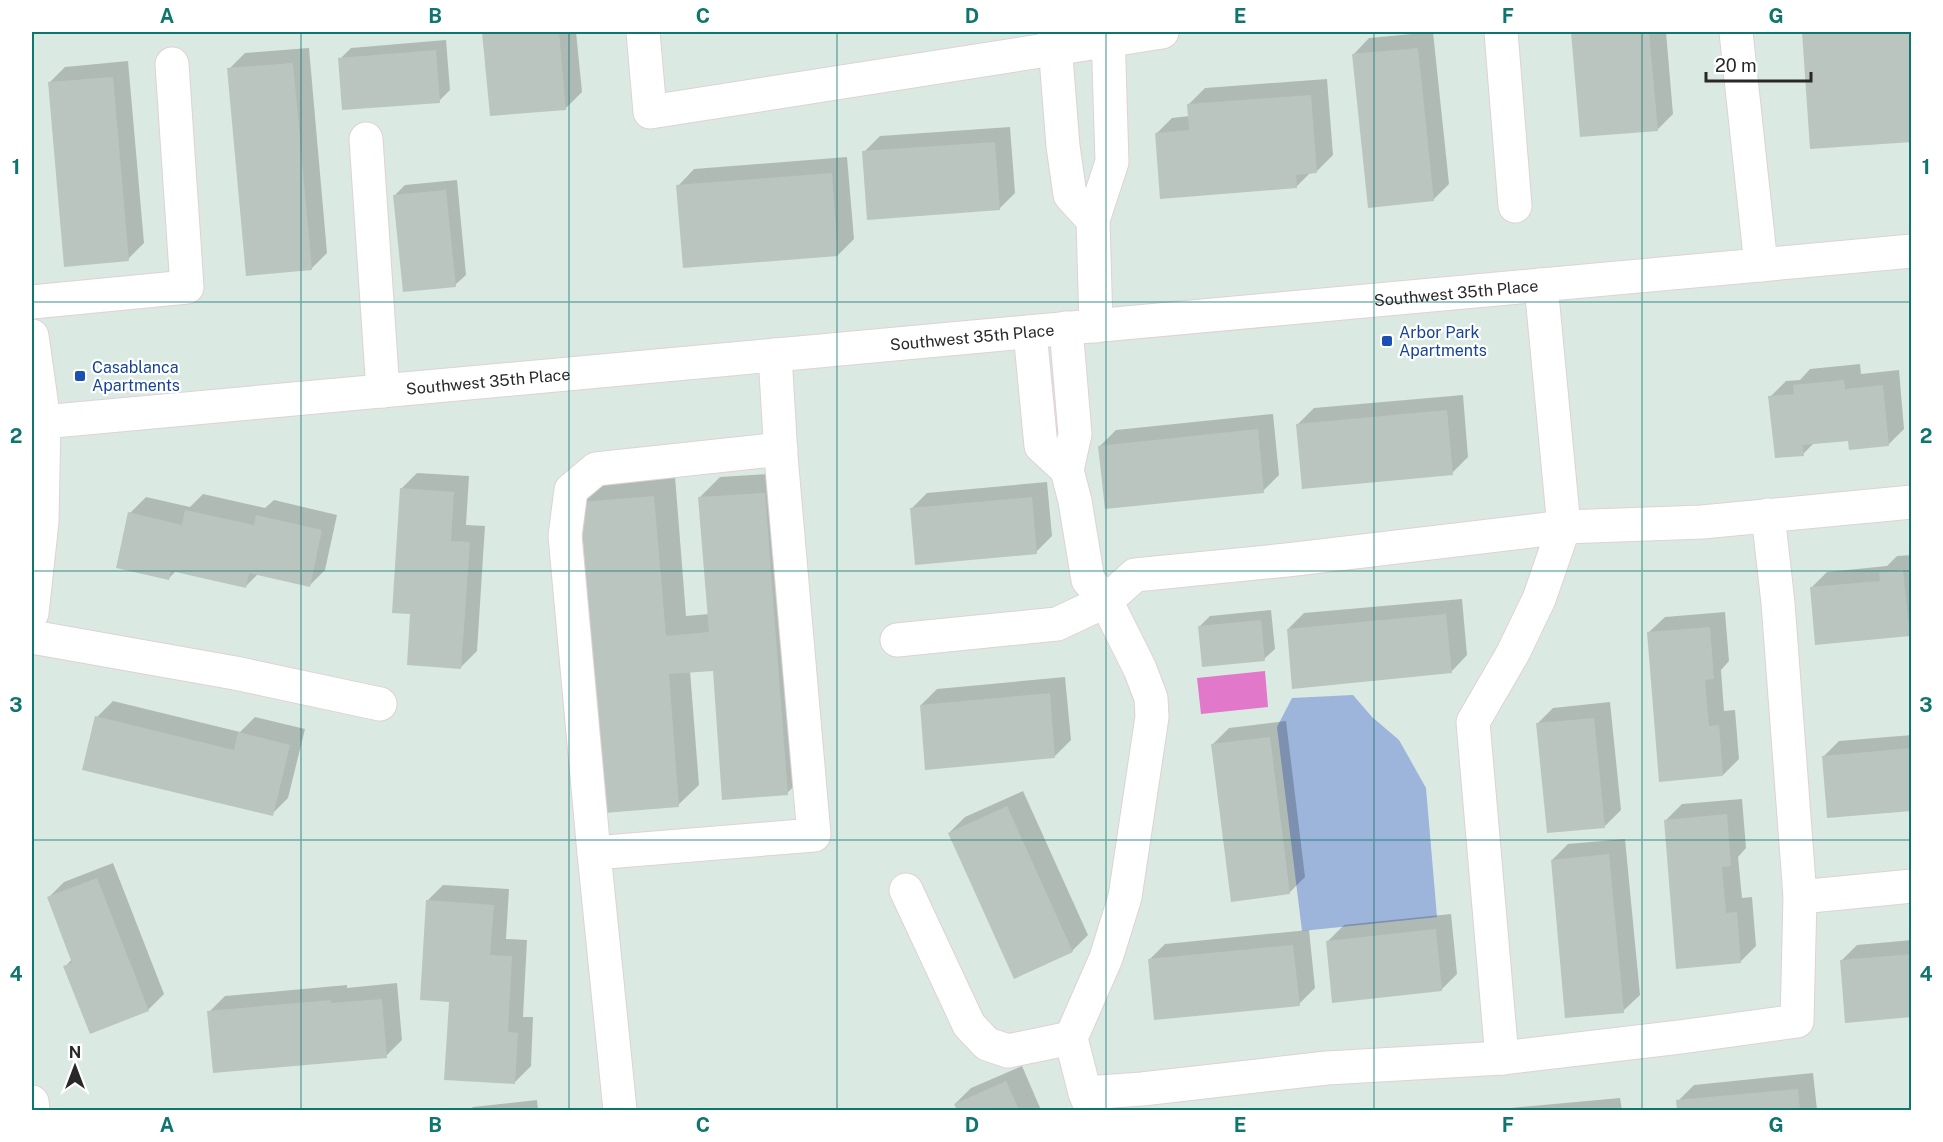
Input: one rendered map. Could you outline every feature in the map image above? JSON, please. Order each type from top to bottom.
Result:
[{"type":"street","points":[[643,32],[650,112],[1055,40],[1162,32]]},
{"type":"street","points":[[1501,32],[1515,206]]},
{"type":"street","points":[[1736,32],[1761,265]]},
{"type":"street","points":[[1108,36],[1112,162],[1093,220],[1081,327],[1075,434],[1067,470],[1075,501],[1088,580],[1106,601],[1140,669],[1151,698],[1152,717],[1125,897],[1106,957],[1071,1038],[1089,1102],[1142,1089],[1327,1068],[1502,1058],[1797,1021],[1800,897],[1778,603],[1768,515]]},
{"type":"street","points":[[1055,40],[1063,146],[1070,195],[1093,220]]},
{"type":"street","points":[[32,302],[187,287],[172,64]]},
{"type":"street","points":[[366,139],[383,391]]},
{"type":"street","name":"Southwest 35th Place","points":[[38,422],[1911,251]]},
{"type":"street","points":[[1502,1058],[1473,722],[1513,653],[1539,599],[1564,527],[1541,285]]},
{"type":"street","points":[[1030,332],[1041,446],[1067,470]]},
{"type":"street","points":[[32,336],[42,522],[32,614]]},
{"type":"street","points":[[594,853],[814,835],[775,355]]},
{"type":"street","points":[[620,1110],[565,536],[571,490],[596,469],[781,449]]},
{"type":"street","points":[[897,640],[1058,624],[1106,601],[1136,575],[1287,560],[1564,527],[1702,522],[1911,502]]},
{"type":"street","points":[[32,637],[235,673],[380,704]]},
{"type":"street","points":[[1800,897],[1911,886]]},
{"type":"street","points":[[906,890],[969,1025],[987,1044],[1008,1051],[1071,1038]]},
{"type":"street","points":[[32,1102],[33,1110]]},
{"type":"shaded area","points":[[1265,671],[1268,707],[1201,714],[1197,678]]},
{"type":"shaded area","points":[[1353,695],[1372,717],[1399,740],[1426,788],[1437,917],[1302,931],[1277,727],[1292,698]]},
{"type":"building","points":[[482,32],[559,32],[566,110],[490,116]]},
{"type":"building","points":[[1571,32],[1649,32],[1658,131],[1580,137]]},
{"type":"building","points":[[1802,32],[1912,32],[1912,142],[1810,149]]},
{"type":"building","points":[[1418,48],[1434,201],[1368,208],[1352,54]]},
{"type":"building","points":[[436,50],[440,103],[342,110],[338,58]]},
{"type":"building","points":[[293,63],[312,270],[246,276],[227,68]]},
{"type":"building","points":[[113,77],[129,261],[64,267],[48,82]]},
{"type":"building","points":[[1311,95],[1317,173],[1296,175],[1297,188],[1160,199],[1155,133],[1189,130],[1187,104]]},
{"type":"building","points":[[995,142],[1000,210],[867,220],[862,151]]},
{"type":"building","points":[[832,173],[838,256],[683,268],[676,185]]},
{"type":"building","points":[[446,190],[456,287],[403,292],[393,195]]},
{"type":"building","points":[[1844,380],[1845,389],[1883,385],[1889,446],[1849,450],[1848,441],[1803,445],[1804,456],[1775,458],[1768,396],[1794,394],[1793,385]]},
{"type":"building","points":[[1447,410],[1453,475],[1302,489],[1296,424]]},
{"type":"building","points":[[1258,429],[1264,493],[1105,509],[1098,446]]},
{"type":"building","points":[[400,488],[454,492],[451,541],[470,542],[461,669],[407,665],[410,614],[392,613]]},
{"type":"building","points":[[765,493],[788,795],[722,800],[713,671],[669,674],[679,807],[604,813],[580,502],[654,496],[666,636],[709,632],[698,497]]},
{"type":"building","points":[[1032,497],[1037,554],[915,565],[910,508]]},
{"type":"building","points":[[185,510],[254,525],[256,515],[322,530],[310,587],[249,573],[246,588],[171,571],[169,580],[116,568],[128,512],[182,525]]},
{"type":"building","points":[[1903,570],[1910,636],[1815,645],[1810,587],[1880,581],[1879,572]]},
{"type":"building","points":[[1446,614],[1452,673],[1292,689],[1287,629]]},
{"type":"building","points":[[1261,620],[1265,661],[1202,667],[1198,626]]},
{"type":"building","points":[[1710,627],[1714,679],[1705,680],[1709,726],[1719,725],[1723,776],[1659,782],[1647,632]]},
{"type":"building","points":[[1050,693],[1055,758],[925,770],[920,705]]},
{"type":"building","points":[[95,716],[234,750],[238,732],[290,745],[273,816],[82,770]]},
{"type":"building","points":[[1594,718],[1605,828],[1547,833],[1536,723]]},
{"type":"building","points":[[1270,737],[1290,894],[1231,902],[1211,744]]},
{"type":"building","points":[[1912,748],[1912,811],[1827,818],[1822,756]]},
{"type":"building","points":[[1007,806],[1073,952],[1014,979],[948,833]]},
{"type":"building","points":[[1727,814],[1731,866],[1722,867],[1726,913],[1737,912],[1741,963],[1676,969],[1664,820]]},
{"type":"building","points":[[1609,854],[1624,1013],[1565,1018],[1551,860]]},
{"type":"building","points":[[97,878],[149,1011],[90,1034],[63,966],[72,963],[47,897]]},
{"type":"building","points":[[426,900],[494,905],[490,955],[512,956],[508,1032],[518,1033],[515,1084],[444,1080],[449,1002],[420,1000]]},
{"type":"building","points":[[1436,929],[1442,991],[1332,1003],[1326,941]]},
{"type":"building","points":[[1293,945],[1300,1006],[1154,1020],[1148,959]]},
{"type":"building","points":[[1912,954],[1912,1017],[1845,1023],[1840,960]]},
{"type":"building","points":[[382,999],[387,1058],[213,1073],[207,1011],[331,1000],[331,1003]]},
{"type":"building","points":[[1006,1081],[1019,1110],[957,1110],[954,1104]]},
{"type":"building","points":[[1798,1089],[1800,1110],[1677,1110],[1676,1100]]},
{"type":"place","name":"Arbor Park Apartments","points":[[1387,341]]},
{"type":"place","name":"Casablanca Apartments","points":[[80,376]]}]
